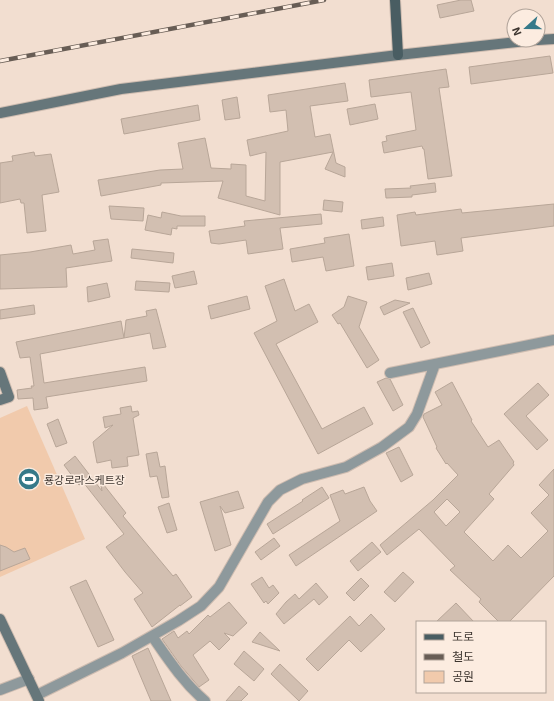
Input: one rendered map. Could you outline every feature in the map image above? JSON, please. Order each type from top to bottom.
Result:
[{"type":"main road","points":[[395,0],[398,55]]},
{"type":"street","points":[[0,113],[121,89],[506,43]]},
{"type":"street","points":[[390,373],[554,340]]},
{"type":"street","points":[[0,619],[38,698],[178,621],[201,606],[219,587],[268,502],[280,490],[302,479],[346,467],[382,447],[409,428],[417,414],[435,364]]},
{"type":"street","points":[[0,372],[9,398],[0,400]]},
{"type":"street","points":[[152,636],[174,667],[193,690],[205,701]]},
{"type":"street","points":[[0,690],[29,679]]},
{"type":"green space","name":"룡강로라스케트장","points":[[27,406],[85,539],[0,577],[0,418]]},
{"type":"building","points":[[461,0],[471,0],[474,11],[440,18],[437,5]]},
{"type":"building","points":[[550,56],[553,73],[471,84],[469,67]]},
{"type":"building","points":[[446,69],[449,87],[439,88],[452,176],[428,179],[424,149],[422,146],[384,153],[382,142],[387,141],[386,136],[416,130],[411,92],[371,97],[369,80]]},
{"type":"building","points":[[345,83],[348,101],[310,106],[315,137],[330,134],[336,163],[345,167],[345,177],[325,169],[333,152],[280,162],[280,215],[218,198],[223,181],[161,183],[161,185],[101,196],[98,180],[160,170],[183,169],[178,143],[205,138],[211,168],[231,169],[231,164],[246,165],[246,196],[265,201],[266,152],[250,156],[247,140],[288,131],[286,110],[270,112],[268,95]]},
{"type":"building","points":[[237,97],[240,118],[225,120],[222,100]]},
{"type":"building","points":[[375,104],[378,119],[350,125],[347,109]]},
{"type":"building","points":[[198,105],[200,120],[124,134],[121,119]]},
{"type":"building","points":[[34,152],[35,156],[51,154],[59,192],[42,195],[46,231],[27,233],[24,203],[21,203],[20,199],[0,203],[0,163],[13,161],[12,156]]},
{"type":"building","points":[[435,183],[436,192],[412,195],[412,197],[386,198],[385,189],[411,188],[410,186]]},
{"type":"building","points":[[324,200],[343,202],[342,212],[323,210]]},
{"type":"building","points":[[554,204],[554,226],[461,238],[463,251],[437,255],[435,241],[401,246],[397,215],[415,212],[416,215],[461,209],[462,213]]},
{"type":"building","points":[[109,206],[144,208],[143,221],[111,219]]},
{"type":"building","points":[[162,212],[181,216],[205,216],[205,226],[177,226],[177,229],[172,228],[171,235],[145,230],[148,215],[161,218]]},
{"type":"building","points":[[321,214],[322,224],[280,228],[283,249],[248,254],[246,240],[219,244],[211,243],[209,231],[245,226],[244,221]]},
{"type":"building","points":[[383,217],[384,226],[362,229],[361,220]]},
{"type":"building","points":[[349,234],[354,266],[326,271],[323,257],[292,262],[290,249],[325,243],[324,238]]},
{"type":"building","points":[[108,239],[112,261],[66,268],[67,287],[0,289],[0,255],[30,252],[71,245],[73,254],[95,250],[93,241]]},
{"type":"building","points":[[132,249],[174,253],[173,263],[131,258]]},
{"type":"building","points":[[392,263],[394,276],[368,280],[366,267]]},
{"type":"building","points":[[194,271],[197,284],[175,288],[172,276]]},
{"type":"building","points":[[429,273],[432,284],[408,290],[406,278]]},
{"type":"building","points":[[284,279],[295,311],[309,304],[318,322],[276,344],[322,429],[364,407],[373,424],[318,454],[254,333],[277,321],[265,286]]},
{"type":"building","points":[[136,281],[170,283],[169,292],[135,290]]},
{"type":"building","points":[[107,283],[110,297],[88,302],[87,287]]},
{"type":"building","points":[[247,296],[250,309],[211,319],[208,306]]},
{"type":"building","points":[[348,296],[367,302],[359,327],[379,360],[367,368],[340,323],[338,324],[332,315],[344,307]]},
{"type":"building","points":[[395,300],[410,303],[384,315],[380,307]]},
{"type":"building","points":[[34,305],[35,314],[0,319],[0,310]]},
{"type":"building","points":[[413,308],[430,343],[421,348],[403,312]]},
{"type":"building","points":[[156,309],[166,347],[153,349],[150,333],[124,338],[126,320],[147,316],[146,311]]},
{"type":"building","points":[[121,321],[124,338],[40,354],[44,383],[145,367],[147,381],[46,397],[48,408],[34,410],[33,398],[18,399],[17,390],[32,388],[31,386],[34,386],[30,357],[20,358],[16,342]]},
{"type":"building","points":[[386,378],[390,379],[403,405],[393,411],[377,382]]},
{"type":"building","points":[[452,382],[472,420],[471,421],[488,447],[499,440],[514,462],[514,465],[489,494],[494,499],[464,532],[493,561],[508,545],[521,558],[548,531],[531,513],[549,495],[539,485],[554,469],[554,576],[510,621],[498,621],[479,602],[481,599],[450,570],[455,566],[419,529],[387,555],[380,545],[433,500],[458,475],[447,463],[446,464],[436,448],[437,447],[423,417],[424,414],[442,405],[435,392]],"holes":[[[447,499],[460,512],[446,526],[434,512]]]},
{"type":"building","points":[[538,383],[549,395],[526,416],[548,440],[537,450],[504,414]]},
{"type":"building","points":[[131,406],[132,412],[138,411],[139,415],[133,418],[139,455],[127,457],[128,466],[112,468],[111,460],[97,463],[93,442],[113,425],[105,428],[103,417],[121,414],[120,408]]},
{"type":"building","points":[[58,419],[67,443],[56,447],[47,424]]},
{"type":"building","points":[[399,447],[413,475],[401,482],[386,453]]},
{"type":"building","points":[[157,452],[160,467],[165,466],[169,497],[162,498],[157,476],[150,477],[146,454]]},
{"type":"building","points":[[75,456],[102,491],[100,480],[126,513],[123,516],[173,576],[176,574],[192,597],[152,627],[134,599],[143,593],[106,547],[124,534],[83,482],[79,485],[64,465]]},
{"type":"building","points":[[322,487],[329,498],[273,534],[267,524]]},
{"type":"building","points":[[364,487],[370,501],[377,511],[296,566],[289,555],[340,521],[330,495],[343,490],[345,494]]},
{"type":"building","points":[[238,491],[244,508],[225,513],[220,506],[231,545],[215,551],[200,502]]},
{"type":"building","points":[[169,503],[177,530],[167,533],[158,507]]},
{"type":"building","points":[[274,538],[280,546],[261,560],[255,552]]},
{"type":"building","points":[[372,542],[381,552],[358,571],[350,561]]},
{"type":"building","points":[[0,545],[14,552],[25,548],[30,559],[0,571]]},
{"type":"building","points":[[403,572],[414,582],[395,602],[384,592]]},
{"type":"building","points":[[262,577],[269,588],[273,585],[279,593],[268,604],[266,601],[264,603],[251,584]]},
{"type":"building","points":[[361,578],[369,586],[354,601],[346,593]]},
{"type":"building","points":[[86,580],[114,640],[98,647],[70,587]]},
{"type":"building","points":[[316,583],[328,597],[319,605],[314,599],[284,624],[276,614],[295,594],[299,599]]},
{"type":"building","points":[[229,602],[247,623],[233,636],[224,633],[230,639],[219,650],[210,641],[193,655],[209,680],[199,687],[181,666],[162,639],[174,631],[178,638],[187,631],[189,634],[208,615],[210,617]]},
{"type":"building","points":[[456,603],[473,621],[437,621]]},
{"type":"building","points":[[371,614],[385,629],[361,652],[349,640],[318,671],[306,659],[350,616],[359,626]]},
{"type":"building","points":[[260,632],[280,651],[252,642]]},
{"type":"building","points":[[148,648],[171,701],[151,701],[132,656]]},
{"type":"building","points":[[244,651],[264,669],[254,681],[234,664]]},
{"type":"building","points":[[280,664],[308,691],[299,701],[271,674]]},
{"type":"building","points":[[239,686],[248,694],[241,701],[226,701]]},
{"type":"railway","points":[[0,61],[324,0]]},
{"type":"place","name":"룡강로라스케트장","points":[[29,479]]}]
